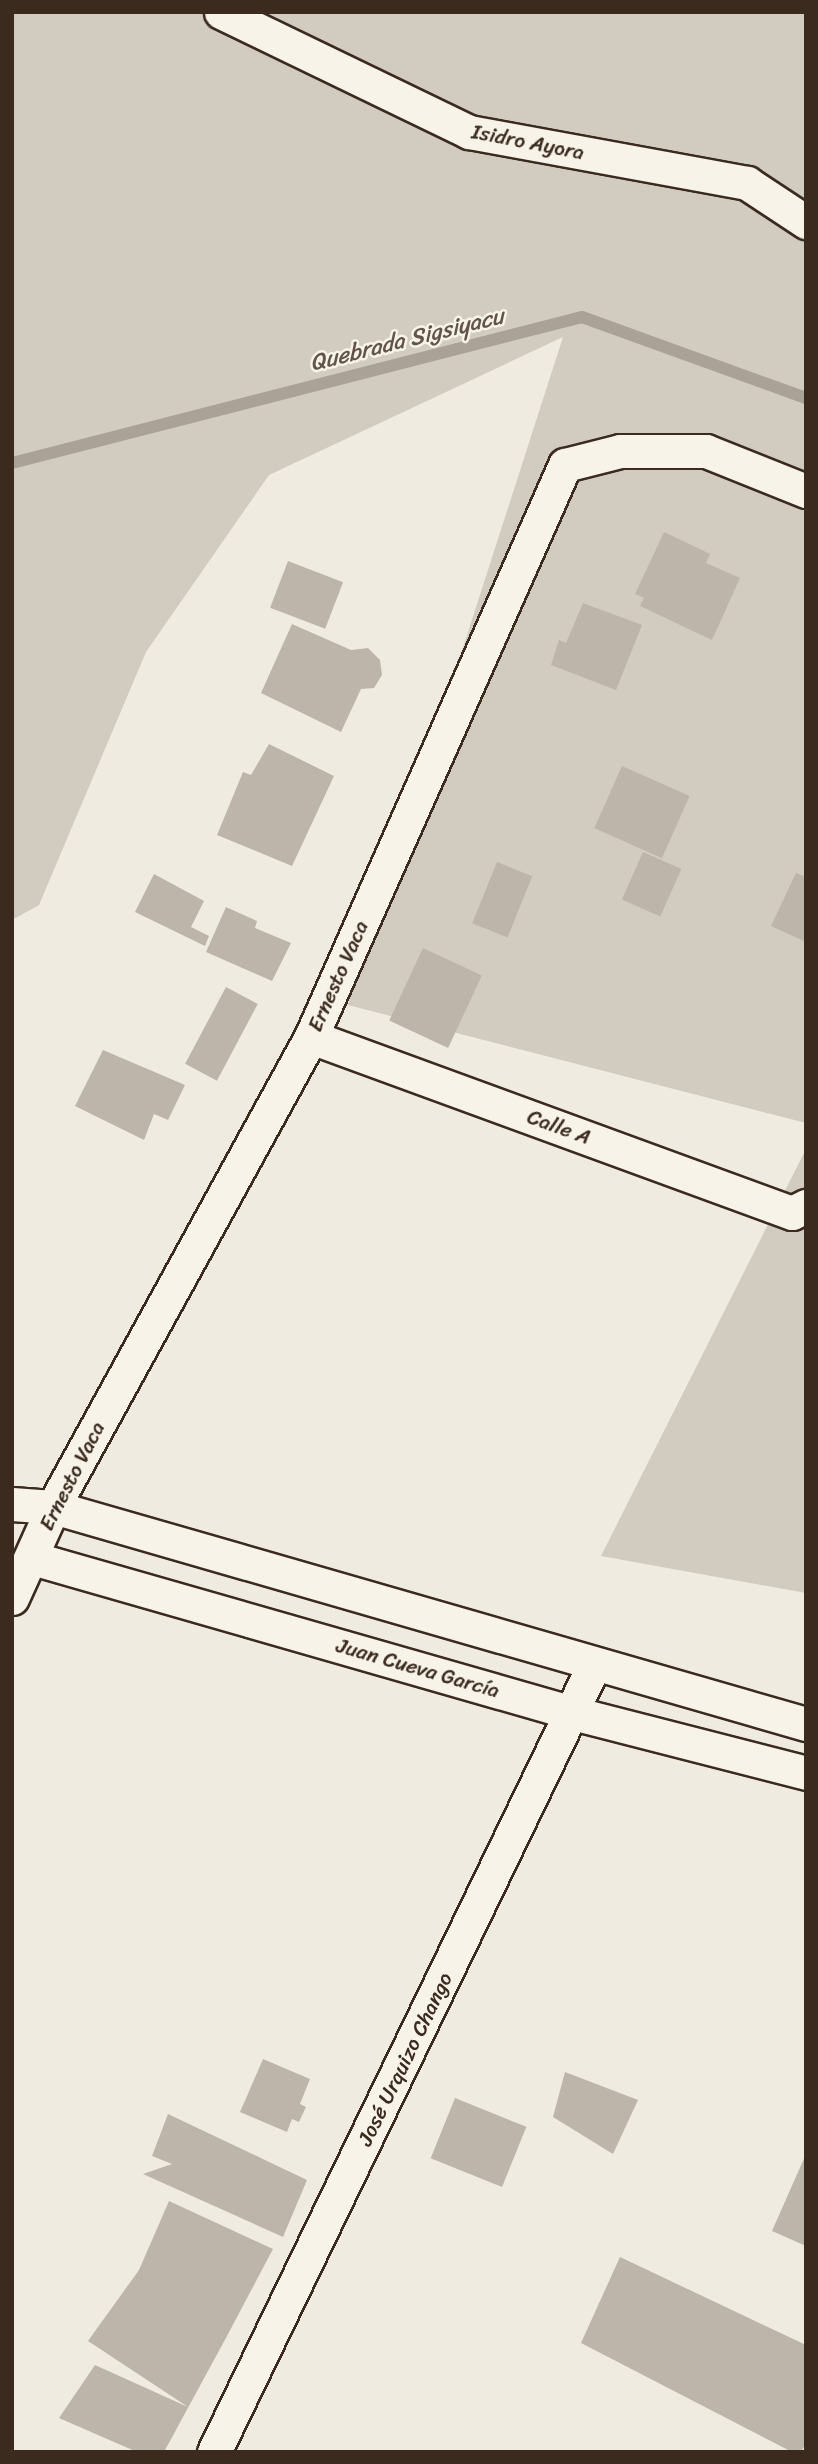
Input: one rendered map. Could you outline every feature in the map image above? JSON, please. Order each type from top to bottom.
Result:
[{"type":"street","name":"Isidro Ayora","points":[[220,12],[469,132],[747,183],[806,222]]},
{"type":"street","name":"Ernesto Vaca","points":[[12,1598],[53,1507],[311,1037],[565,465],[620,451],[706,451],[806,491]]},
{"type":"street","name":"Calle A","points":[[311,1037],[792,1213],[806,1206]]},
{"type":"street","points":[[12,1504],[53,1507],[806,1724]]},
{"type":"street","name":"Juan Cueva García","points":[[32,1558],[573,1713],[806,1773]]},
{"type":"street","name":"José Urquizo Chango","points":[[214,2452],[594,1665]]},
{"type":"shaded area","points":[[12,12],[806,12],[806,1123],[348,1005],[563,337],[269,475],[146,652],[39,905],[12,920]]},
{"type":"shaded area","points":[[806,1149],[806,1593],[601,1556]]},
{"type":"building","points":[[664,532],[710,554],[706,563],[740,578],[712,640],[640,606],[644,598],[635,594]]},
{"type":"building","points":[[288,561],[343,582],[325,629],[270,608]]},
{"type":"building","points":[[583,603],[642,625],[616,690],[551,665],[559,640],[566,643]]},
{"type":"building","points":[[292,624],[351,650],[368,648],[380,660],[382,675],[374,688],[361,689],[341,732],[261,693]]},
{"type":"building","points":[[269,744],[334,776],[292,866],[217,835],[243,772],[251,775]]},
{"type":"building","points":[[622,766],[690,796],[662,858],[594,828]]},
{"type":"building","points":[[643,852],[681,869],[660,917],[622,900]]},
{"type":"building","points":[[497,862],[532,876],[508,937],[472,923]]},
{"type":"building","points":[[796,873],[806,877],[806,942],[771,926]]},
{"type":"building","points":[[154,874],[204,901],[191,927],[209,936],[205,946],[135,912]]},
{"type":"building","points":[[226,907],[257,921],[255,928],[291,943],[272,981],[206,952]]},
{"type":"building","points":[[423,948],[482,975],[448,1048],[389,1021]]},
{"type":"building","points":[[226,987],[258,1004],[217,1081],[185,1064]]},
{"type":"building","points":[[103,1050],[185,1085],[168,1120],[154,1114],[144,1140],[75,1106]]},
{"type":"building","points":[[263,2059],[310,2079],[300,2104],[306,2107],[299,2122],[292,2119],[287,2132],[240,2112]]},
{"type":"building","points":[[565,2072],[638,2100],[613,2154],[553,2117]]},
{"type":"building","points":[[455,2098],[526,2127],[502,2187],[431,2158]]},
{"type":"building","points":[[168,2114],[307,2180],[283,2237],[143,2174],[172,2164],[152,2156]]},
{"type":"building","points":[[806,2154],[806,2246],[772,2231]]},
{"type":"building","points":[[169,2201],[273,2249],[164,2452],[137,2452],[59,2418],[95,2365],[188,2407],[88,2341],[139,2270]]},
{"type":"building","points":[[620,2257],[806,2345],[806,2443],[801,2452],[792,2452],[581,2343]]},
{"type":"waterway","name":"Quebrada Sigsiyacu","points":[[12,463],[582,317],[806,398]]}]
